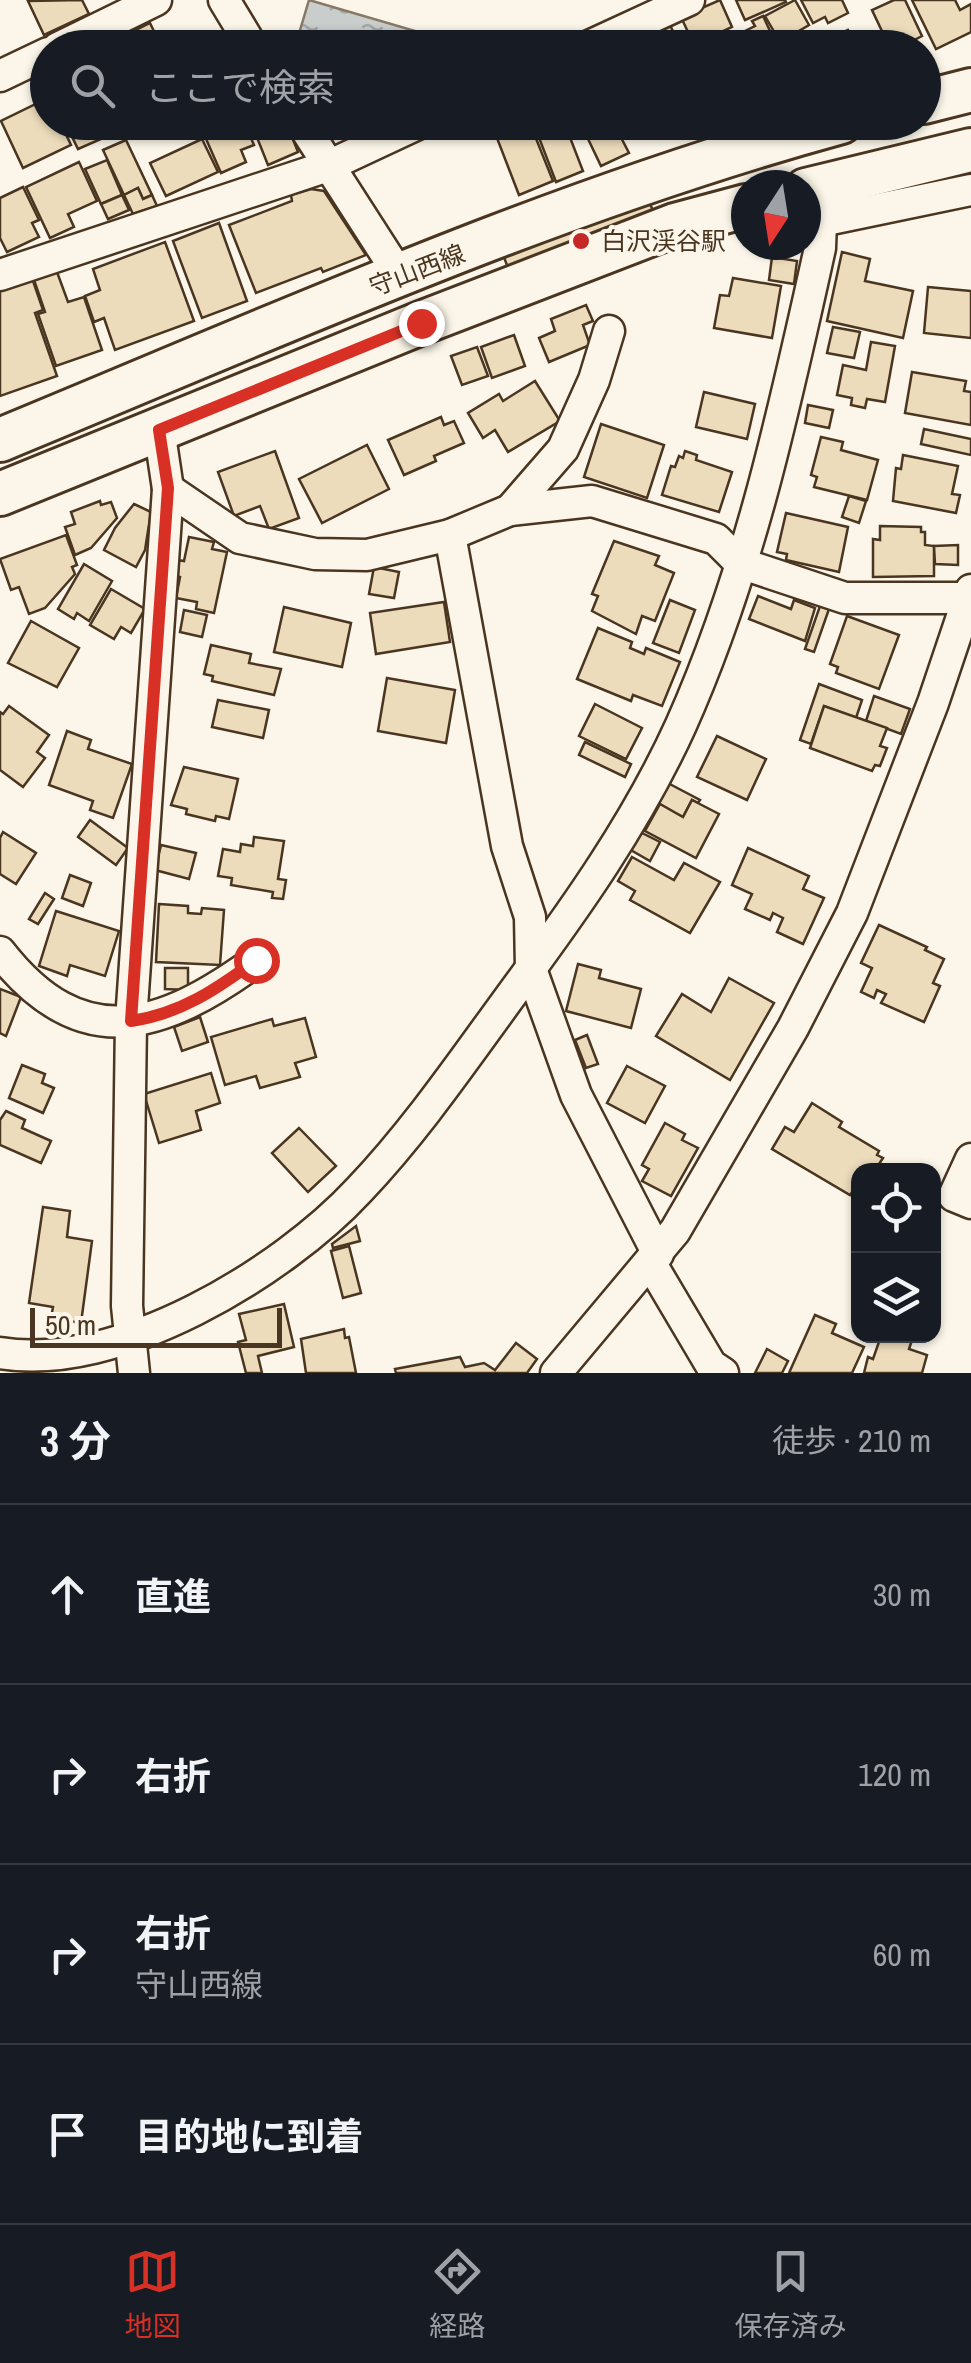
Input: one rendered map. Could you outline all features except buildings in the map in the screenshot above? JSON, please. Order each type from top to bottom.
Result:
[{"type":"main road","points":[[941,98],[971,90]]},
{"type":"main road","name":"守山西線","points":[[0,440],[400,276],[648,180],[782,140]]},
{"type":"main road","points":[[821,201],[971,150]]},
{"type":"main road","name":"守山西線","points":[[0,494],[421,323],[674,225],[731,210]]},
{"type":"street","points":[[95,30],[156,0]]},
{"type":"street","points":[[224,0],[243,30]]},
{"type":"street","points":[[624,30],[688,0]]},
{"type":"street","points":[[0,76],[30,61]]},
{"type":"street","points":[[311,140],[400,276]]},
{"type":"street","points":[[0,275],[328,166],[384,140]]},
{"type":"street","points":[[821,203],[971,190]]},
{"type":"street","points":[[0,1354],[48,1358],[130,1342],[275,1264],[357,1193],[426,1112],[620,840],[680,727],[733,597],[779,433],[817,260]]},
{"type":"street","points":[[510,510],[563,449],[594,380],[609,331]]},
{"type":"street","points":[[134,1373],[127,1191],[131,1021],[168,488],[159,430]]},
{"type":"street","points":[[168,488],[240,538],[315,554],[367,555],[450,535],[510,510],[592,501],[716,539],[740,563],[845,598],[970,596],[934,703],[852,912],[737,1128],[654,1258],[556,1373]]},
{"type":"street","points":[[450,535],[507,846],[530,918],[531,968],[576,1096],[710,1364],[723,1373]]},
{"type":"street","points":[[0,952],[42,996],[56,1004],[102,1020],[131,1021],[160,1017],[196,1001],[256,960]]},
{"type":"street","points":[[971,1159],[954,1196],[971,1203]]},
{"type":"water","points":[[309,0],[412,30],[300,30]]},
{"type":"place","name":"白沢渓谷駅","points":[[581,241]]},
{"type":"route","points":[[256,960],[196,1001],[160,1017],[131,1021],[168,488],[159,430],[421,323]]}]
